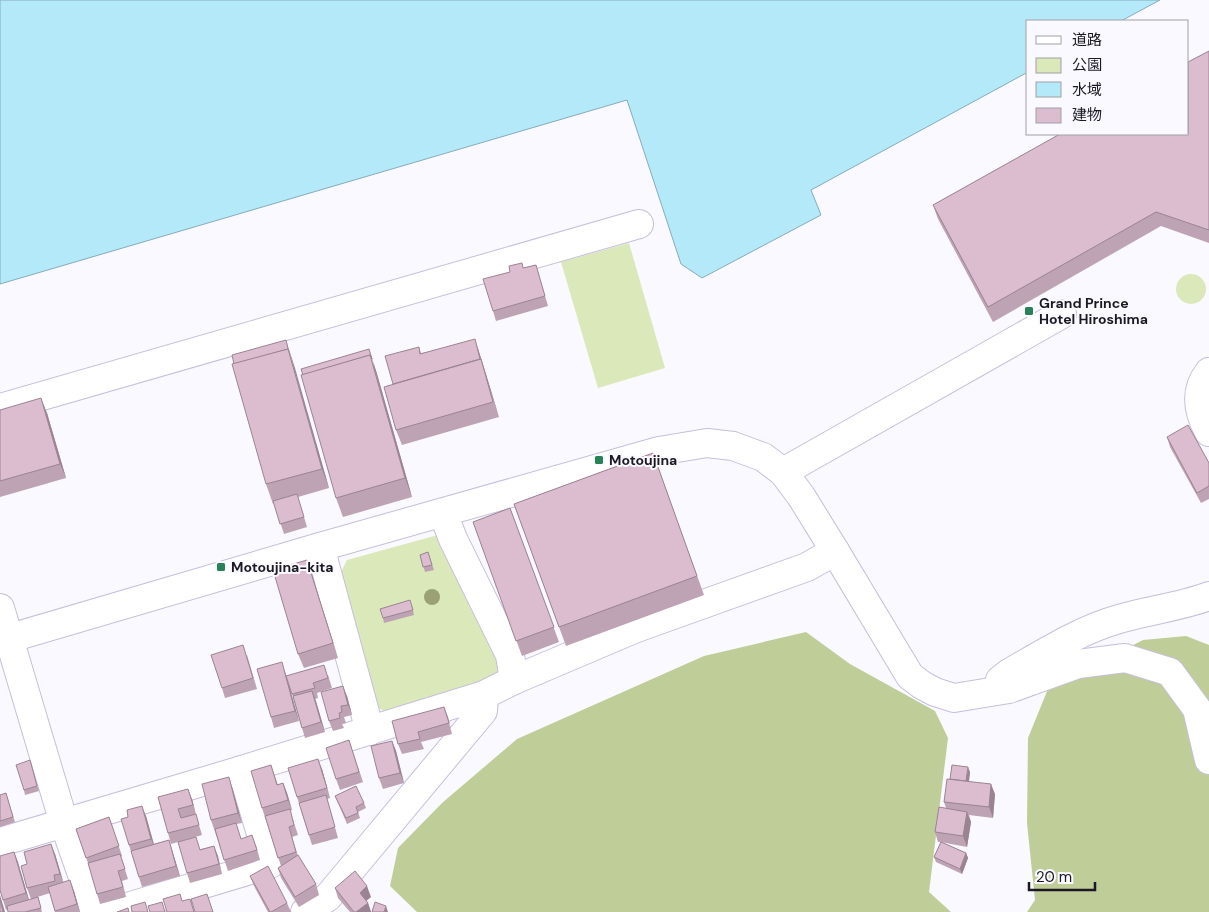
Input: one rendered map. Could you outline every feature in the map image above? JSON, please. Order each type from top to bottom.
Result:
[{"type":"street","points":[[0,408],[639,224]]},
{"type":"street","points":[[783,472],[1062,314]]},
{"type":"street","points":[[1209,372],[1200,392],[1199,402],[1200,412],[1209,432]]},
{"type":"street","points":[[5,640],[659,451],[707,443],[733,446],[763,457],[783,472],[801,496],[910,676],[922,685],[935,692],[954,698],[981,695],[1009,689],[1078,664],[1125,658],[1170,672],[1197,709],[1209,760]]},
{"type":"street","points":[[443,513],[453,539],[510,655],[514,680]]},
{"type":"street","points":[[320,548],[370,731]]},
{"type":"street","points":[[0,842],[484,695],[514,680],[634,629],[807,567],[835,551]]},
{"type":"street","points":[[981,695],[1009,673],[1074,636],[1119,619],[1209,596]]},
{"type":"street","points":[[0,608],[5,640],[95,912]]},
{"type":"street","points":[[305,912],[328,898],[483,711],[484,695]]},
{"type":"street","points":[[111,912],[270,864],[242,770]]},
{"type":"green space","points":[[629,243],[665,368],[598,388],[561,262]]},
{"type":"green space","points":[[1191,274],[1202,278],[1206,289],[1202,300],[1191,304],[1180,300],[1176,289],[1180,278]]},
{"type":"green space","points":[[445,533],[506,661],[503,682],[391,715],[373,705],[338,578],[347,560]]},
{"type":"green space","points":[[806,632],[850,664],[935,711],[948,738],[929,892],[951,912],[417,912],[390,886],[398,848],[442,803],[517,739],[704,656]]},
{"type":"green space","points":[[1186,636],[1209,645],[1209,912],[1027,912],[1035,900],[1027,823],[1028,738],[1048,689],[1143,640]]},
{"type":"water","points":[[0,0],[1160,0],[1123,20],[1026,20],[1026,73],[811,190],[821,215],[702,278],[681,264],[627,100],[0,284]]},
{"type":"building","points":[[1209,51],[1209,230],[1156,212],[988,307],[933,205],[1058,135],[1189,135],[1189,61]]},
{"type":"building","points":[[522,263],[523,268],[536,265],[545,296],[493,311],[483,279],[510,272],[509,266]]},
{"type":"building","points":[[475,339],[480,359],[393,384],[385,356],[419,347],[420,354]]},
{"type":"building","points":[[286,340],[289,353],[288,349],[234,364],[232,355]]},
{"type":"building","points":[[288,349],[322,469],[266,484],[232,364]]},
{"type":"building","points":[[369,349],[372,359],[370,355],[303,375],[301,369]]},
{"type":"building","points":[[370,355],[405,478],[336,498],[301,375]]},
{"type":"building","points":[[481,359],[493,402],[396,430],[384,387]]},
{"type":"building","points":[[41,398],[60,464],[0,481],[0,410]]},
{"type":"building","points":[[1188,425],[1209,463],[1209,486],[1197,493],[1167,437]]},
{"type":"building","points":[[653,453],[697,576],[559,627],[514,504]]},
{"type":"building","points":[[297,494],[304,517],[280,524],[273,501]]},
{"type":"building","points":[[510,508],[554,627],[516,641],[473,522]]},
{"type":"building","points":[[428,552],[432,565],[423,567],[420,555]]},
{"type":"building","points":[[307,560],[333,643],[298,654],[273,570]]},
{"type":"building","points":[[410,600],[413,610],[383,618],[380,609]]},
{"type":"building","points":[[243,645],[253,678],[222,688],[211,655]]},
{"type":"building","points":[[282,662],[295,711],[271,717],[257,669]]},
{"type":"building","points":[[324,665],[328,678],[313,683],[315,688],[292,694],[286,676]]},
{"type":"building","points":[[343,686],[348,705],[341,706],[340,718],[329,721],[321,692]]},
{"type":"building","points":[[312,691],[321,722],[302,728],[293,696]]},
{"type":"building","points":[[444,707],[449,723],[418,732],[420,739],[398,744],[392,721]]},
{"type":"building","points":[[349,740],[359,772],[336,779],[326,748]]},
{"type":"building","points":[[392,741],[400,773],[379,778],[371,746]]},
{"type":"building","points":[[318,759],[327,788],[297,797],[288,768]]},
{"type":"building","points":[[30,760],[37,786],[24,790],[16,765]]},
{"type":"building","points":[[271,765],[277,785],[283,783],[288,800],[262,808],[251,771]]},
{"type":"building","points":[[952,765],[968,767],[966,781],[950,779]]},
{"type":"building","points":[[229,777],[238,813],[211,820],[202,784]]},
{"type":"building","points":[[947,779],[991,784],[989,807],[944,802]]},
{"type":"building","points":[[356,786],[364,803],[356,807],[358,813],[346,818],[335,796]]},
{"type":"building","points":[[188,789],[193,805],[178,809],[181,818],[196,814],[199,825],[168,833],[158,797]]},
{"type":"building","points":[[6,793],[13,817],[0,821],[0,795]]},
{"type":"building","points":[[326,795],[335,827],[309,835],[299,803]]},
{"type":"building","points":[[142,806],[151,839],[129,845],[121,819],[128,817],[127,810]]},
{"type":"building","points":[[939,807],[967,812],[963,836],[935,832]]},
{"type":"building","points":[[290,809],[294,825],[289,827],[296,852],[278,858],[265,816]]},
{"type":"building","points":[[109,817],[119,846],[86,858],[76,829]]},
{"type":"building","points":[[236,823],[241,839],[252,835],[257,850],[224,860],[215,829]]},
{"type":"building","points":[[196,837],[200,850],[214,846],[219,864],[187,873],[178,842]]},
{"type":"building","points":[[169,840],[176,866],[139,877],[131,851]]},
{"type":"building","points":[[941,842],[966,853],[960,869],[934,857]]},
{"type":"building","points":[[51,844],[60,874],[54,875],[55,881],[27,888],[21,866],[27,864],[24,852]]},
{"type":"building","points":[[14,852],[26,893],[3,900],[0,890],[0,856]]},
{"type":"building","points":[[120,854],[125,869],[118,871],[123,887],[97,894],[88,863]]},
{"type":"building","points":[[298,855],[316,884],[295,897],[278,868]]},
{"type":"building","points":[[268,866],[287,903],[271,912],[250,876]]},
{"type":"building","points":[[355,871],[367,886],[360,893],[368,903],[354,912],[335,888]]},
{"type":"building","points":[[70,880],[77,904],[55,911],[48,887]]},
{"type":"building","points":[[180,894],[182,901],[190,899],[194,912],[167,912],[163,899]]},
{"type":"building","points":[[207,894],[213,912],[195,912],[191,899]]},
{"type":"building","points":[[38,897],[41,908],[25,912],[8,912],[7,906]]},
{"type":"building","points":[[0,899],[3,912],[0,912]]},
{"type":"building","points":[[145,902],[148,912],[132,912],[131,906]]},
{"type":"building","points":[[162,902],[165,912],[150,912],[148,906]]},
{"type":"building","points":[[375,902],[386,906],[384,912],[372,912]]},
{"type":"building","points":[[128,908],[129,912],[117,912]]},
{"type":"place","name":"Grand Prince Hotel Hiroshima","points":[[1029,311]]},
{"type":"place","name":"Motoujina","points":[[599,460]]},
{"type":"place","name":"Motoujina-kita","points":[[221,567]]}]
